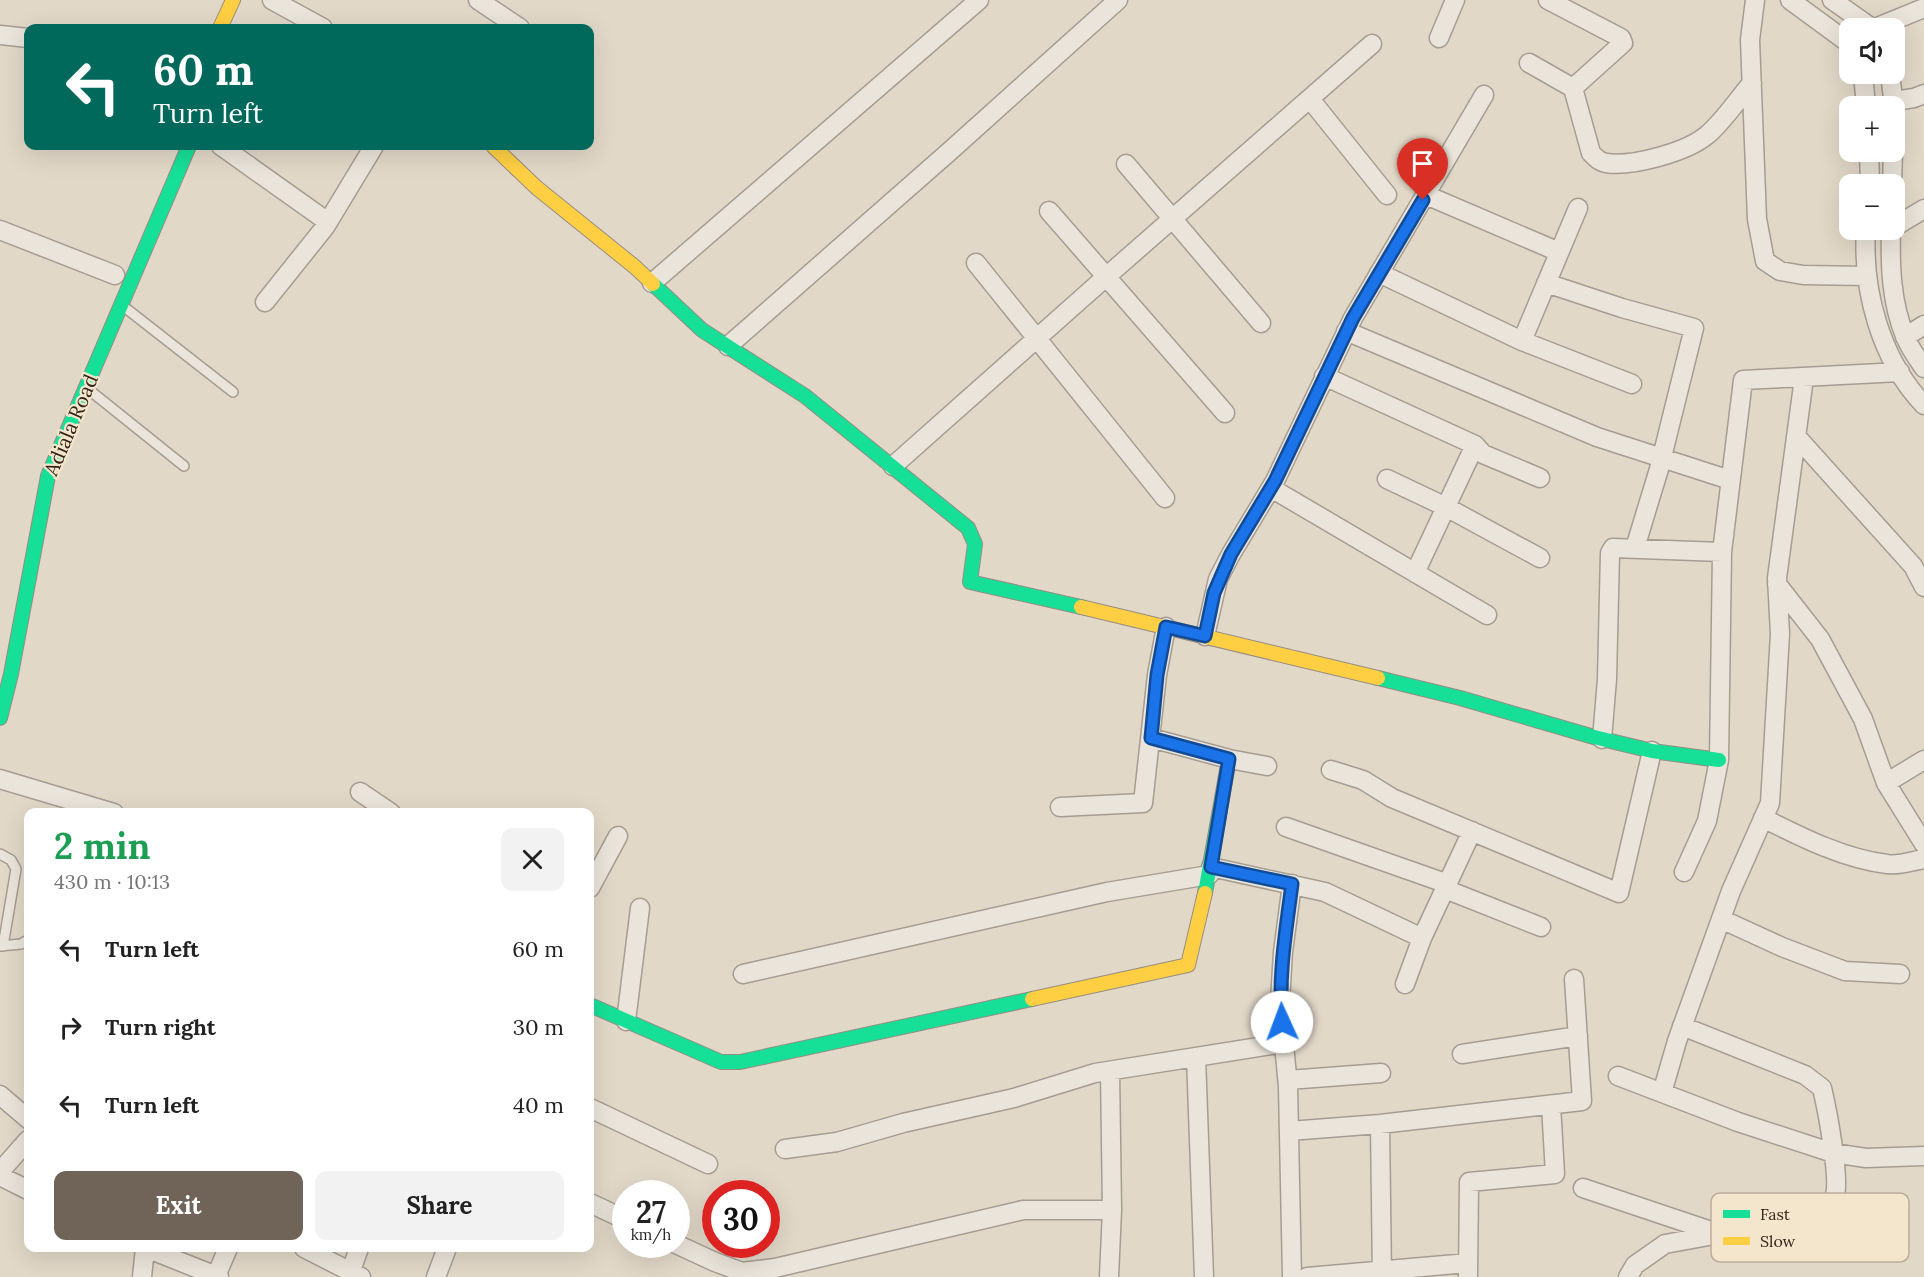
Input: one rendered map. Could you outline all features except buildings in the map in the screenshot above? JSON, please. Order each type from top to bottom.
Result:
[{"type":"street","points":[[222,24],[233,0]]},
{"type":"street","points":[[272,0],[316,24]]},
{"type":"street","points":[[478,0],[514,24]]},
{"type":"street","points":[[652,283],[978,0]]},
{"type":"street","points":[[728,346],[1118,0]]},
{"type":"street","points":[[1439,38],[1455,0]]},
{"type":"street","points":[[1548,0],[1621,38],[1623,43],[1574,88]]},
{"type":"street","points":[[1755,0],[1750,40],[1757,219],[1765,261],[1780,271],[1803,275],[1867,276]]},
{"type":"street","points":[[1790,0],[1839,36]]},
{"type":"street","points":[[1832,0],[1858,18]]},
{"type":"street","points":[[1898,18],[1924,8]]},
{"type":"street","points":[[0,35],[24,38]]},
{"type":"street","points":[[893,466],[1372,44]]},
{"type":"street","points":[[1529,63],[1574,88],[1591,153],[1596,159],[1606,163],[1639,161],[1684,149],[1707,135],[1752,83]]},
{"type":"street","points":[[1905,101],[1924,94]]},
{"type":"street","points":[[1205,636],[1218,579],[1270,488],[1347,331],[1484,95]]},
{"type":"street","points":[[1310,99],[1387,195]]},
{"type":"street","name":"Adiala Road","points":[[0,718],[48,476],[187,150]]},
{"type":"street","points":[[227,150],[328,222]]},
{"type":"street","points":[[265,302],[328,222],[372,150]]},
{"type":"street","points":[[497,150],[537,188],[635,267],[702,330],[805,396],[968,528],[975,544],[970,582],[1460,698],[1602,739],[1652,750],[1719,760]]},
{"type":"street","points":[[1126,164],[1262,323]]},
{"type":"street","points":[[1426,195],[1559,252]]},
{"type":"street","points":[[1522,341],[1578,208]]},
{"type":"street","points":[[1905,221],[1924,209]]},
{"type":"street","points":[[1049,211],[1225,413]]},
{"type":"street","points":[[0,230],[115,275]]},
{"type":"street","points":[[1866,240],[1867,276],[1874,313],[1900,372],[1924,405]]},
{"type":"street","points":[[1892,240],[1890,269],[1896,307],[1905,337],[1924,368]]},
{"type":"street","points":[[976,263],[1165,498]]},
{"type":"street","points":[[1379,273],[1522,341],[1632,384]]},
{"type":"street","points":[[1546,283],[1622,308],[1694,328],[1662,459],[1635,548]]},
{"type":"street","points":[[1905,337],[1924,325]]},
{"type":"street","points":[[1347,331],[1597,437],[1730,480]]},
{"type":"street","points":[[1684,872],[1707,820],[1719,760],[1722,552],[1743,380],[1900,372]]},
{"type":"street","points":[[1324,376],[1475,445],[1483,453],[1540,478]]},
{"type":"street","points":[[1662,1093],[1682,1026],[1721,919],[1770,803],[1780,634],[1777,584],[1804,378]]},
{"type":"street","points":[[1796,436],[1906,558],[1924,587]]},
{"type":"street","points":[[1415,573],[1475,445]]},
{"type":"street","points":[[1387,479],[1446,507],[1540,558]]},
{"type":"street","points":[[1270,488],[1487,615]]},
{"type":"street","points":[[1602,739],[1607,679],[1610,553],[1613,548],[1722,552]]},
{"type":"street","points":[[1777,584],[1820,639],[1863,719],[1886,783],[1924,844]]},
{"type":"street","points":[[1060,807],[1143,802],[1157,675],[1166,627]]},
{"type":"street","points":[[1151,738],[1229,759],[1267,766]]},
{"type":"street","points":[[1331,770],[1364,780],[1392,798],[1619,892],[1652,750]]},
{"type":"street","points":[[594,1007],[721,1062],[740,1062],[1188,964],[1210,871],[1229,759]]},
{"type":"street","points":[[1886,783],[1924,760]]},
{"type":"street","points":[[0,779],[97,808]]},
{"type":"street","points":[[360,792],[384,808]]},
{"type":"street","points":[[1763,818],[1805,839],[1867,860],[1889,865],[1924,860]]},
{"type":"street","points":[[1286,827],[1447,887],[1542,927]]},
{"type":"street","points":[[1405,984],[1422,938],[1472,831]]},
{"type":"street","points":[[594,881],[618,836]]},
{"type":"street","points":[[743,974],[1095,894],[1210,871],[1292,884],[1325,892],[1422,938]]},
{"type":"street","points":[[1292,884],[1283,952],[1280,1001],[1288,1080],[1293,1277]]},
{"type":"street","points":[[626,1021],[640,908]]},
{"type":"street","points":[[1721,919],[1782,947],[1845,971],[1900,974]]},
{"type":"street","points":[[1289,1131],[1380,1124],[1582,1101],[1574,979]]},
{"type":"street","points":[[1682,1026],[1805,1075],[1822,1088],[1833,1153],[1836,1193]]},
{"type":"street","points":[[1462,1054],[1578,1036]]},
{"type":"street","points":[[784,1149],[837,1142],[903,1123],[1014,1098],[1095,1073],[1284,1043]]},
{"type":"street","points":[[1196,1057],[1204,1277]]},
{"type":"street","points":[[1109,1277],[1112,1210],[1110,1071]]},
{"type":"street","points":[[1288,1080],[1381,1073]]},
{"type":"street","points":[[1618,1076],[1738,1122],[1833,1153],[1866,1158],[1924,1156]]},
{"type":"street","points":[[0,1095],[24,1116]]},
{"type":"street","points":[[1307,1277],[1468,1270],[1469,1182],[1555,1174],[1551,1105]]},
{"type":"street","points":[[594,1110],[708,1164]]},
{"type":"street","points":[[1380,1124],[1382,1273]]},
{"type":"street","points":[[24,1145],[5,1166],[0,1176],[24,1188]]},
{"type":"street","points":[[1583,1188],[1711,1231]]},
{"type":"street","points":[[594,1205],[612,1213]]},
{"type":"street","points":[[690,1250],[742,1272],[785,1271],[1023,1210],[1112,1210]]},
{"type":"street","points":[[1628,1277],[1635,1265],[1665,1244],[1711,1235]]},
{"type":"street","points":[[141,1277],[145,1252]]},
{"type":"street","points":[[156,1252],[218,1276],[227,1252]]},
{"type":"street","points":[[312,1252],[356,1274],[359,1252]]},
{"type":"street","points":[[436,1277],[445,1252]]},
{"type":"lane","points":[[121,305],[233,392]]},
{"type":"lane","points":[[86,388],[184,466]]},
{"type":"lane","points":[[0,854],[12,860],[16,868],[2,946],[24,942]]},
{"type":"traffic: fast","points":[[0,718],[11,674],[48,476],[187,150]]},
{"type":"traffic: fast","points":[[653,284],[702,330],[805,396],[968,528],[975,544],[970,582],[1081,607]]},
{"type":"traffic: fast","points":[[1378,678],[1652,751],[1719,760]]},
{"type":"traffic: fast","points":[[1205,893],[1229,759]]},
{"type":"traffic: fast","points":[[594,1007],[721,1062],[740,1062],[1032,999]]},
{"type":"traffic: slow","points":[[222,24],[233,0]]},
{"type":"traffic: slow","points":[[497,150],[537,188],[653,284]]},
{"type":"traffic: slow","points":[[1081,607],[1378,678]]},
{"type":"traffic: slow","points":[[1032,999],[1188,965],[1205,893]]},
{"type":"route","points":[[1282,1022],[1280,1001],[1283,952],[1292,884],[1211,867],[1229,759],[1151,738],[1157,675],[1166,627],[1205,636],[1218,579],[1275,481],[1353,318],[1423,200]]}]
